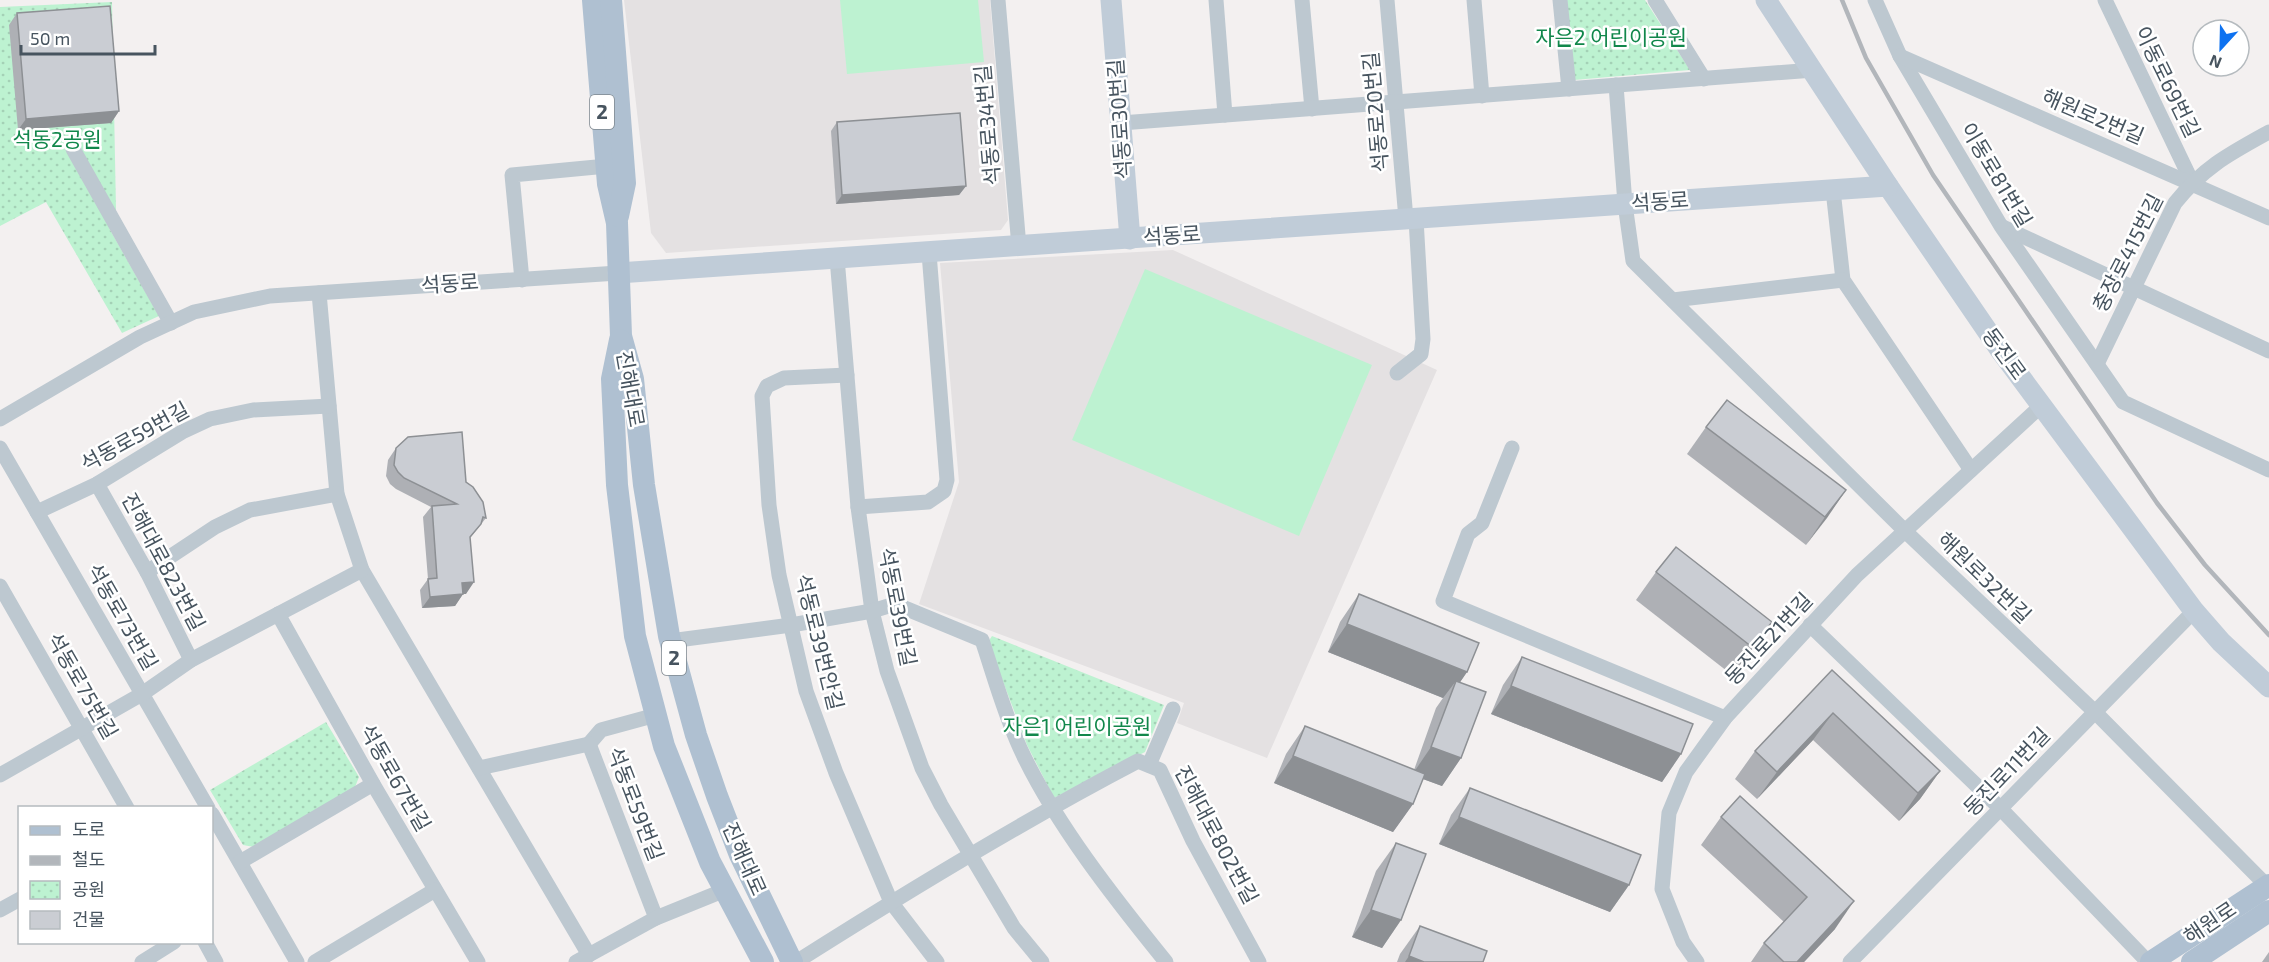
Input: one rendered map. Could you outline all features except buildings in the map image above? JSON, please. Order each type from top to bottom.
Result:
[{"type":"main road","name":"2","points":[[593,0],[608,184],[617,223],[621,336]]},
{"type":"main road","name":"2","points":[[611,0],[625,183],[617,223]]},
{"type":"main road","name":"진해대로","points":[[621,336],[633,379],[644,485],[670,641],[696,735],[717,796],[740,855],[794,962]]},
{"type":"main road","name":"진해대로","points":[[621,336],[612,379],[617,485],[635,636],[668,756],[710,862],[763,962]]},
{"type":"main road","name":"해원로","points":[[2149,962],[2268,885]]},
{"type":"main road","points":[[2192,962],[2269,911]]},
{"type":"street","name":"석동로34번길","points":[[998,0],[1019,247]]},
{"type":"street","name":"석동로30번길","points":[[1111,0],[1130,239]]},
{"type":"street","points":[[1216,0],[1225,115]]},
{"type":"street","points":[[1302,0],[1312,109]]},
{"type":"street","name":"석동로20번길","points":[[1387,0],[1396,102],[1411,219]]},
{"type":"street","points":[[1474,0],[1482,96]]},
{"type":"street","points":[[1560,0],[1569,89]]},
{"type":"street","points":[[1654,0],[1704,79]]},
{"type":"street","name":"동진로","points":[[1766,0],[1888,186],[2001,351],[2194,611],[2221,642],[2269,687]]},
{"type":"street","name":"이동로81번길","points":[[1875,0],[1900,56],[2001,226],[2123,402],[2269,470]]},
{"type":"street","name":"이동로69번길","points":[[2105,0],[2192,182]]},
{"type":"street","name":"해원로2번길","points":[[1900,56],[2192,182],[2269,218]]},
{"type":"street","points":[[1121,123],[1814,70]]},
{"type":"street","name":"해원로32번길","points":[[1616,86],[1625,204],[1633,261],[1905,531],[2095,712],[2268,885]]},
{"type":"street","name":"충장로415번길","points":[[2097,364],[2175,202],[2192,182],[2213,164],[2269,132]]},
{"type":"street","points":[[73,149],[171,323]]},
{"type":"street","points":[[522,280],[512,175],[607,166]]},
{"type":"street","name":"석동로","points":[[0,419],[140,337],[194,312],[270,296],[1019,247],[1888,186]]},
{"type":"street","points":[[1833,190],[1843,280],[1971,470]]},
{"type":"street","points":[[1397,373],[1421,354],[1423,339],[1411,219]]},
{"type":"street","points":[[2001,226],[2269,351]]},
{"type":"street","points":[[858,507],[928,502],[944,491],[947,480],[929,253]]},
{"type":"street","name":"석동로39번길","points":[[837,258],[858,507],[872,611],[887,671],[922,768],[941,805],[1014,928],[1042,962]]},
{"type":"street","points":[[1672,300],[1843,280]]},
{"type":"street","points":[[319,293],[337,494],[362,570],[479,768],[583,958],[656,918],[725,890]]},
{"type":"street","name":"석동로39번안길","points":[[847,375],[784,378],[767,386],[762,396],[769,505],[779,575],[806,691],[828,753],[891,902],[937,962]]},
{"type":"street","name":"동진로21번길","points":[[1697,962],[1683,942],[1662,889],[1669,813],[1686,772],[1725,718],[1857,575],[2042,405]]},
{"type":"street","name":"석동로59번길","points":[[38,512],[96,484],[182,432],[210,419],[253,410],[329,406]]},
{"type":"street","name":"석동로73번길","points":[[0,448],[207,806]]},
{"type":"street","points":[[1512,448],[1482,523],[1468,534],[1443,601],[1725,718]]},
{"type":"street","name":"진해대로823번길","points":[[96,484],[147,572],[191,660]]},
{"type":"street","points":[[147,572],[215,527],[250,510],[337,494]]},
{"type":"street","name":"진해대로823번길","points":[[0,775],[142,694],[191,660],[362,570]]},
{"type":"street","name":"석동로75번길","points":[[0,586],[127,806]]},
{"type":"street","points":[[670,641],[791,625],[872,611],[895,604],[982,640],[1020,748],[1052,807],[1124,908],[1167,962]]},
{"type":"street","name":"동진로11번길","points":[[1850,962],[2194,611]]},
{"type":"street","name":"석동로67번길","points":[[278,614],[373,784],[478,962]]},
{"type":"street","points":[[1810,625],[2000,808],[2149,962]]},
{"type":"street","points":[[1149,765],[1173,709]]},
{"type":"street","points":[[589,744],[601,730],[656,715]]},
{"type":"street","name":"석동로59번길","points":[[479,768],[589,744],[656,918]]},
{"type":"street","name":"진해대로802번길","points":[[794,962],[1052,807],[1138,761],[1160,770],[1193,841],[1259,962]]},
{"type":"street","points":[[240,862],[373,784]]},
{"type":"street","points":[[213,816],[297,962]]},
{"type":"street","points":[[315,962],[435,890]]},
{"type":"street","points":[[0,910],[18,900]]},
{"type":"street","points":[[142,962],[171,944]]},
{"type":"street","points":[[206,944],[216,962]]},
{"type":"shaded area","points":[[624,0],[990,0],[1008,220],[1001,230],[666,253],[651,233]]},
{"type":"shaded area","points":[[1173,250],[1437,370],[1267,758],[1177,723],[1184,703],[919,604],[959,482],[940,263]]},
{"type":"green space","points":[[840,0],[978,0],[984,62],[847,74]]},
{"type":"green space","name":"자은2 어린이공원","points":[[1566,0],[1645,0],[1690,70],[1574,80]]},
{"type":"green space","name":"석동2공원","points":[[112,2],[116,210],[109,228],[159,316],[122,333],[46,202],[0,226],[0,7]]},
{"type":"green space","points":[[1145,269],[1372,365],[1299,536],[1072,440]]},
{"type":"green space","name":"자은1 어린이공원","points":[[992,636],[1164,705],[1145,752],[1054,798],[1027,745],[988,642]]},
{"type":"green space","points":[[326,722],[359,777],[355,787],[254,847],[243,845],[210,790]]},
{"type":"railway","points":[[1842,0],[1866,58],[1933,175],[2157,503],[2205,565],[2269,635]]}]
